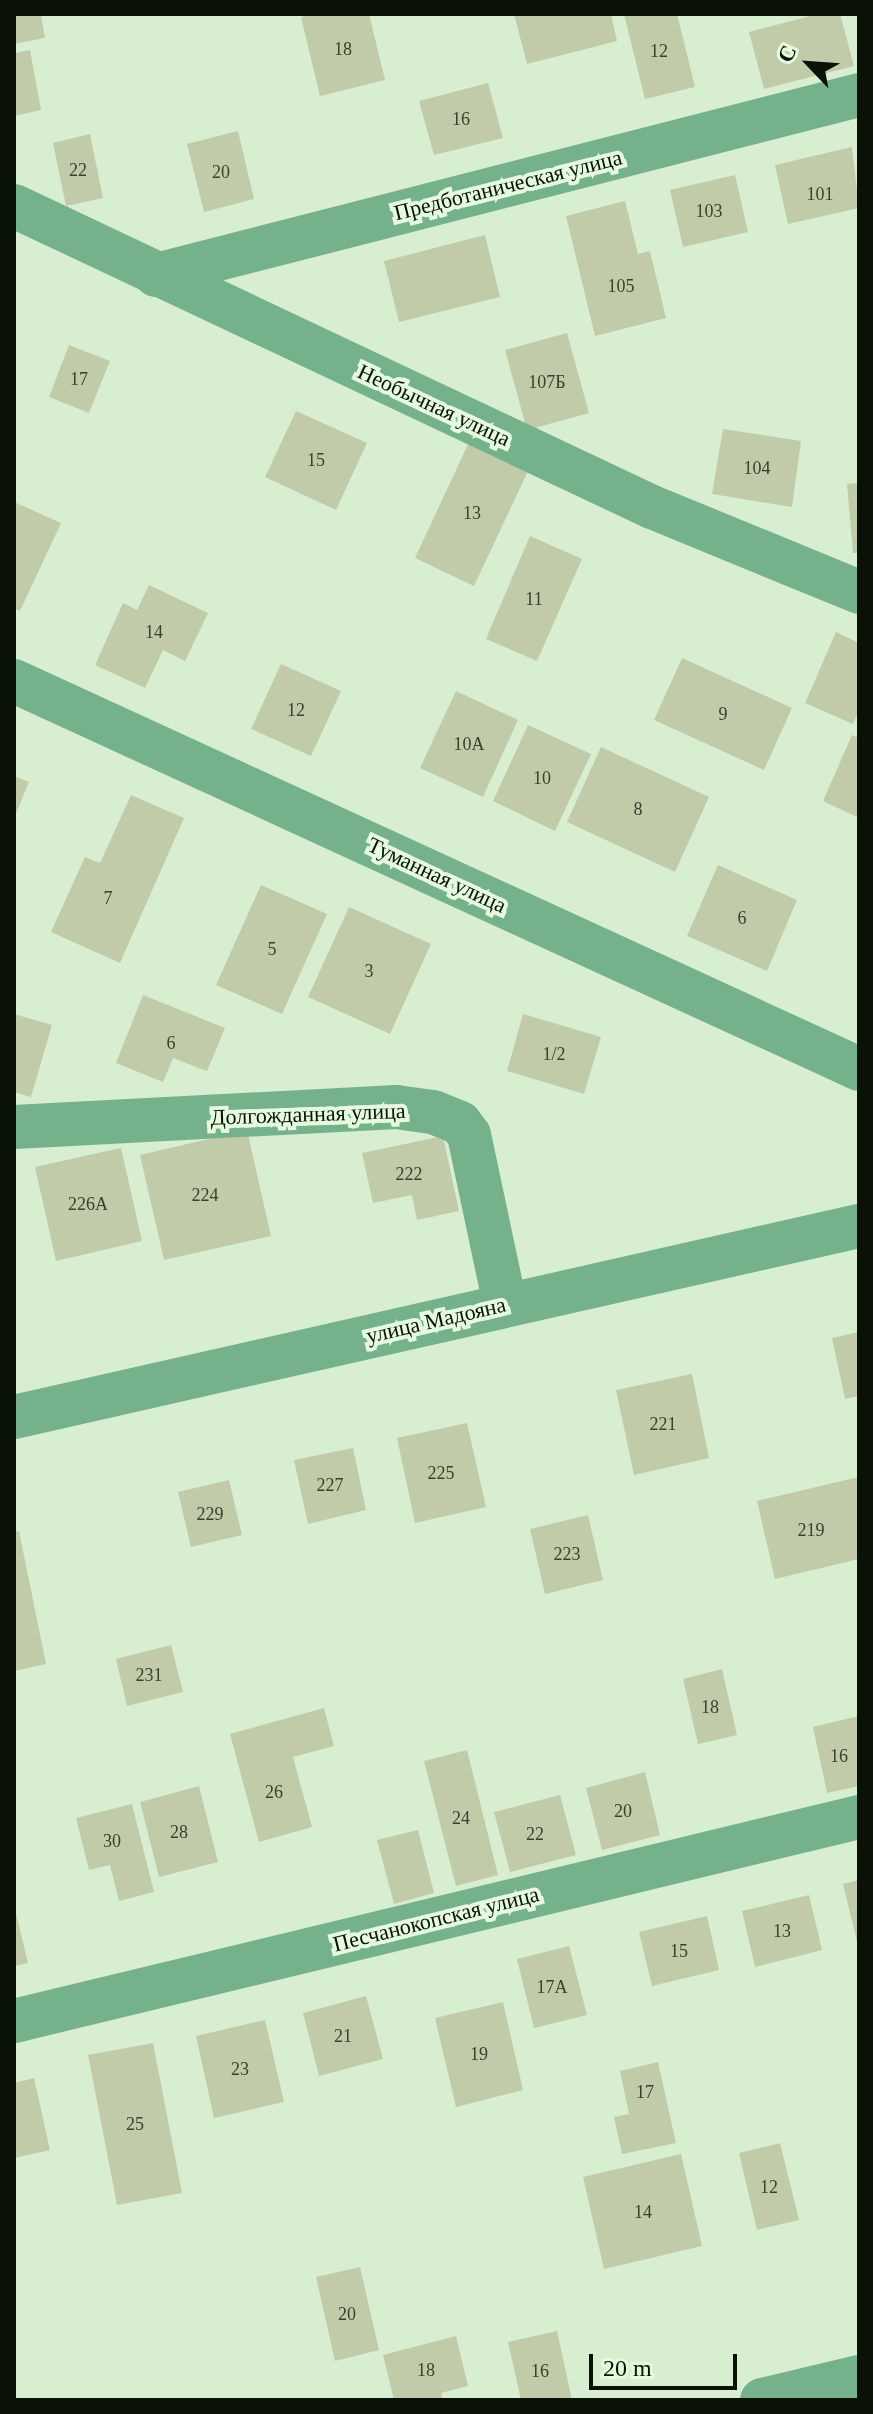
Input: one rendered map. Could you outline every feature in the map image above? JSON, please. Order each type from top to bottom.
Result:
[{"type":"street","name":"Предботаническая улица","points":[[156,275],[859,95]]},
{"type":"street","name":"Необычная улица","points":[[14,206],[652,507],[859,592]]},
{"type":"street","name":"Туманная улица","points":[[14,681],[859,1069]]},
{"type":"street","name":"Долгожданная улица","points":[[14,1127],[396,1107],[433,1112],[460,1123],[469,1135],[505,1304]]},
{"type":"street","name":"улица Мадояна","points":[[14,1417],[859,1226]]},
{"type":"street","name":"Песчанокопская улица","points":[[14,2021],[859,1817]]},
{"type":"street","points":[[762,2400],[859,2377]]},
{"type":"building","points":[[14,14],[41,14],[45,38],[14,44]]},
{"type":"building","points":[[369,14],[385,80],[320,96],[301,17]]},
{"type":"building","points":[[514,14],[611,14],[617,41],[527,64]]},
{"type":"building","points":[[624,14],[677,14],[695,87],[645,99]]},
{"type":"building","points":[[818,14],[840,14],[854,66],[764,89],[749,32]]},
{"type":"building","points":[[30,50],[41,110],[14,116],[14,53]]},
{"type":"building","points":[[488,83],[503,138],[434,155],[419,101]]},
{"type":"building","points":[[238,131],[254,199],[204,212],[187,144]]},
{"type":"building","points":[[90,134],[103,198],[66,206],[53,143]]},
{"type":"building","points":[[852,147],[859,208],[788,224],[775,165]]},
{"type":"building","points":[[735,175],[748,232],[683,247],[670,190]]},
{"type":"building","points":[[625,201],[638,254],[650,251],[666,318],[595,336],[566,216]]},
{"type":"building","points":[[485,235],[500,297],[399,322],[384,261]]},
{"type":"building","points":[[567,333],[589,413],[527,430],[505,350]]},
{"type":"building","points":[[69,345],[110,361],[89,413],[49,397]]},
{"type":"building","points":[[296,411],[367,443],[336,510],[265,477]]},
{"type":"building","points":[[723,429],[801,441],[792,507],[712,494]]},
{"type":"building","points":[[470,440],[530,467],[474,586],[415,558]]},
{"type":"building","points":[[859,483],[859,553],[853,553],[847,484]]},
{"type":"building","points":[[14,502],[61,523],[20,611],[14,608]]},
{"type":"building","points":[[530,536],[582,559],[537,661],[486,639]]},
{"type":"building","points":[[149,585],[208,613],[185,661],[163,650],[145,688],[95,665],[123,603],[137,610]]},
{"type":"building","points":[[836,632],[859,643],[859,710],[853,724],[805,703]]},
{"type":"building","points":[[682,658],[792,708],[764,770],[654,720]]},
{"type":"building","points":[[281,664],[341,691],[311,756],[251,729]]},
{"type":"building","points":[[456,691],[518,720],[483,797],[420,768]]},
{"type":"building","points":[[528,725],[591,754],[555,831],[493,801]]},
{"type":"building","points":[[852,735],[859,738],[859,818],[823,801]]},
{"type":"building","points":[[601,747],[709,797],[675,872],[567,822]]},
{"type":"building","points":[[14,776],[29,782],[14,818]]},
{"type":"building","points":[[131,795],[184,818],[120,963],[51,932],[85,857],[100,863]]},
{"type":"building","points":[[718,865],[797,900],[767,971],[687,936]]},
{"type":"building","points":[[261,885],[327,914],[282,1014],[216,985]]},
{"type":"building","points":[[349,907],[431,944],[390,1034],[308,997]]},
{"type":"building","points":[[143,995],[225,1028],[207,1071],[173,1058],[163,1082],[116,1063]]},
{"type":"building","points":[[14,1014],[52,1025],[31,1097],[14,1092]]},
{"type":"building","points":[[523,1014],[601,1037],[584,1094],[507,1071]]},
{"type":"building","points":[[247,1130],[271,1236],[164,1260],[140,1155]]},
{"type":"building","points":[[443,1136],[459,1211],[417,1220],[412,1195],[373,1203],[362,1153]]},
{"type":"building","points":[[121,1148],[142,1241],[56,1261],[35,1167]]},
{"type":"building","points":[[859,1332],[859,1396],[845,1399],[832,1338]]},
{"type":"building","points":[[692,1374],[709,1458],[634,1475],[616,1390]]},
{"type":"building","points":[[467,1423],[486,1507],[415,1523],[397,1438]]},
{"type":"building","points":[[353,1448],[366,1510],[308,1524],[294,1460]]},
{"type":"building","points":[[859,1477],[859,1559],[775,1579],[757,1501]]},
{"type":"building","points":[[229,1480],[242,1535],[191,1547],[178,1492]]},
{"type":"building","points":[[588,1515],[603,1580],[545,1594],[530,1529]]},
{"type":"building","points":[[19,1531],[46,1664],[14,1671],[14,1532]]},
{"type":"building","points":[[171,1645],[183,1692],[127,1706],[116,1659]]},
{"type":"building","points":[[722,1669],[737,1735],[698,1744],[683,1679]]},
{"type":"building","points":[[324,1708],[334,1746],[293,1757],[312,1827],[259,1842],[230,1734]]},
{"type":"building","points":[[859,1716],[859,1786],[827,1793],[813,1727]]},
{"type":"building","points":[[467,1750],[498,1875],[456,1886],[424,1761]]},
{"type":"building","points":[[645,1772],[660,1835],[602,1850],[586,1788]]},
{"type":"building","points":[[199,1786],[218,1862],[159,1877],[140,1802]]},
{"type":"building","points":[[560,1795],[576,1855],[510,1872],[494,1812]]},
{"type":"building","points":[[132,1804],[154,1892],[119,1901],[110,1865],[89,1870],[76,1818]]},
{"type":"building","points":[[418,1830],[434,1893],[394,1904],[377,1840]]},
{"type":"building","points":[[859,1880],[859,1945],[858,1946],[843,1884]]},
{"type":"building","points":[[809,1895],[822,1950],[755,1967],[742,1911]]},
{"type":"building","points":[[14,1905],[28,1963],[14,1966]]},
{"type":"building","points":[[707,1916],[719,1970],[652,1986],[639,1932]]},
{"type":"building","points":[[569,1946],[587,2015],[534,2028],[517,1959]]},
{"type":"building","points":[[366,1996],[383,2059],[319,2076],[303,2013]]},
{"type":"building","points":[[503,2002],[523,2090],[456,2107],[435,2018]]},
{"type":"building","points":[[265,2020],[284,2102],[214,2118],[196,2036]]},
{"type":"building","points":[[153,2043],[182,2193],[117,2205],[88,2055]]},
{"type":"building","points":[[658,2062],[676,2143],[622,2154],[614,2117],[629,2114],[620,2071]]},
{"type":"building","points":[[34,2078],[50,2150],[14,2158],[14,2083]]},
{"type":"building","points":[[780,2143],[799,2220],[757,2230],[739,2153]]},
{"type":"building","points":[[681,2154],[702,2246],[604,2269],[583,2177]]},
{"type":"building","points":[[360,2267],[379,2350],[335,2361],[316,2277]]},
{"type":"building","points":[[557,2331],[572,2400],[521,2400],[508,2342]]},
{"type":"building","points":[[456,2336],[468,2386],[441,2393],[443,2400],[394,2400],[383,2355]]}]
